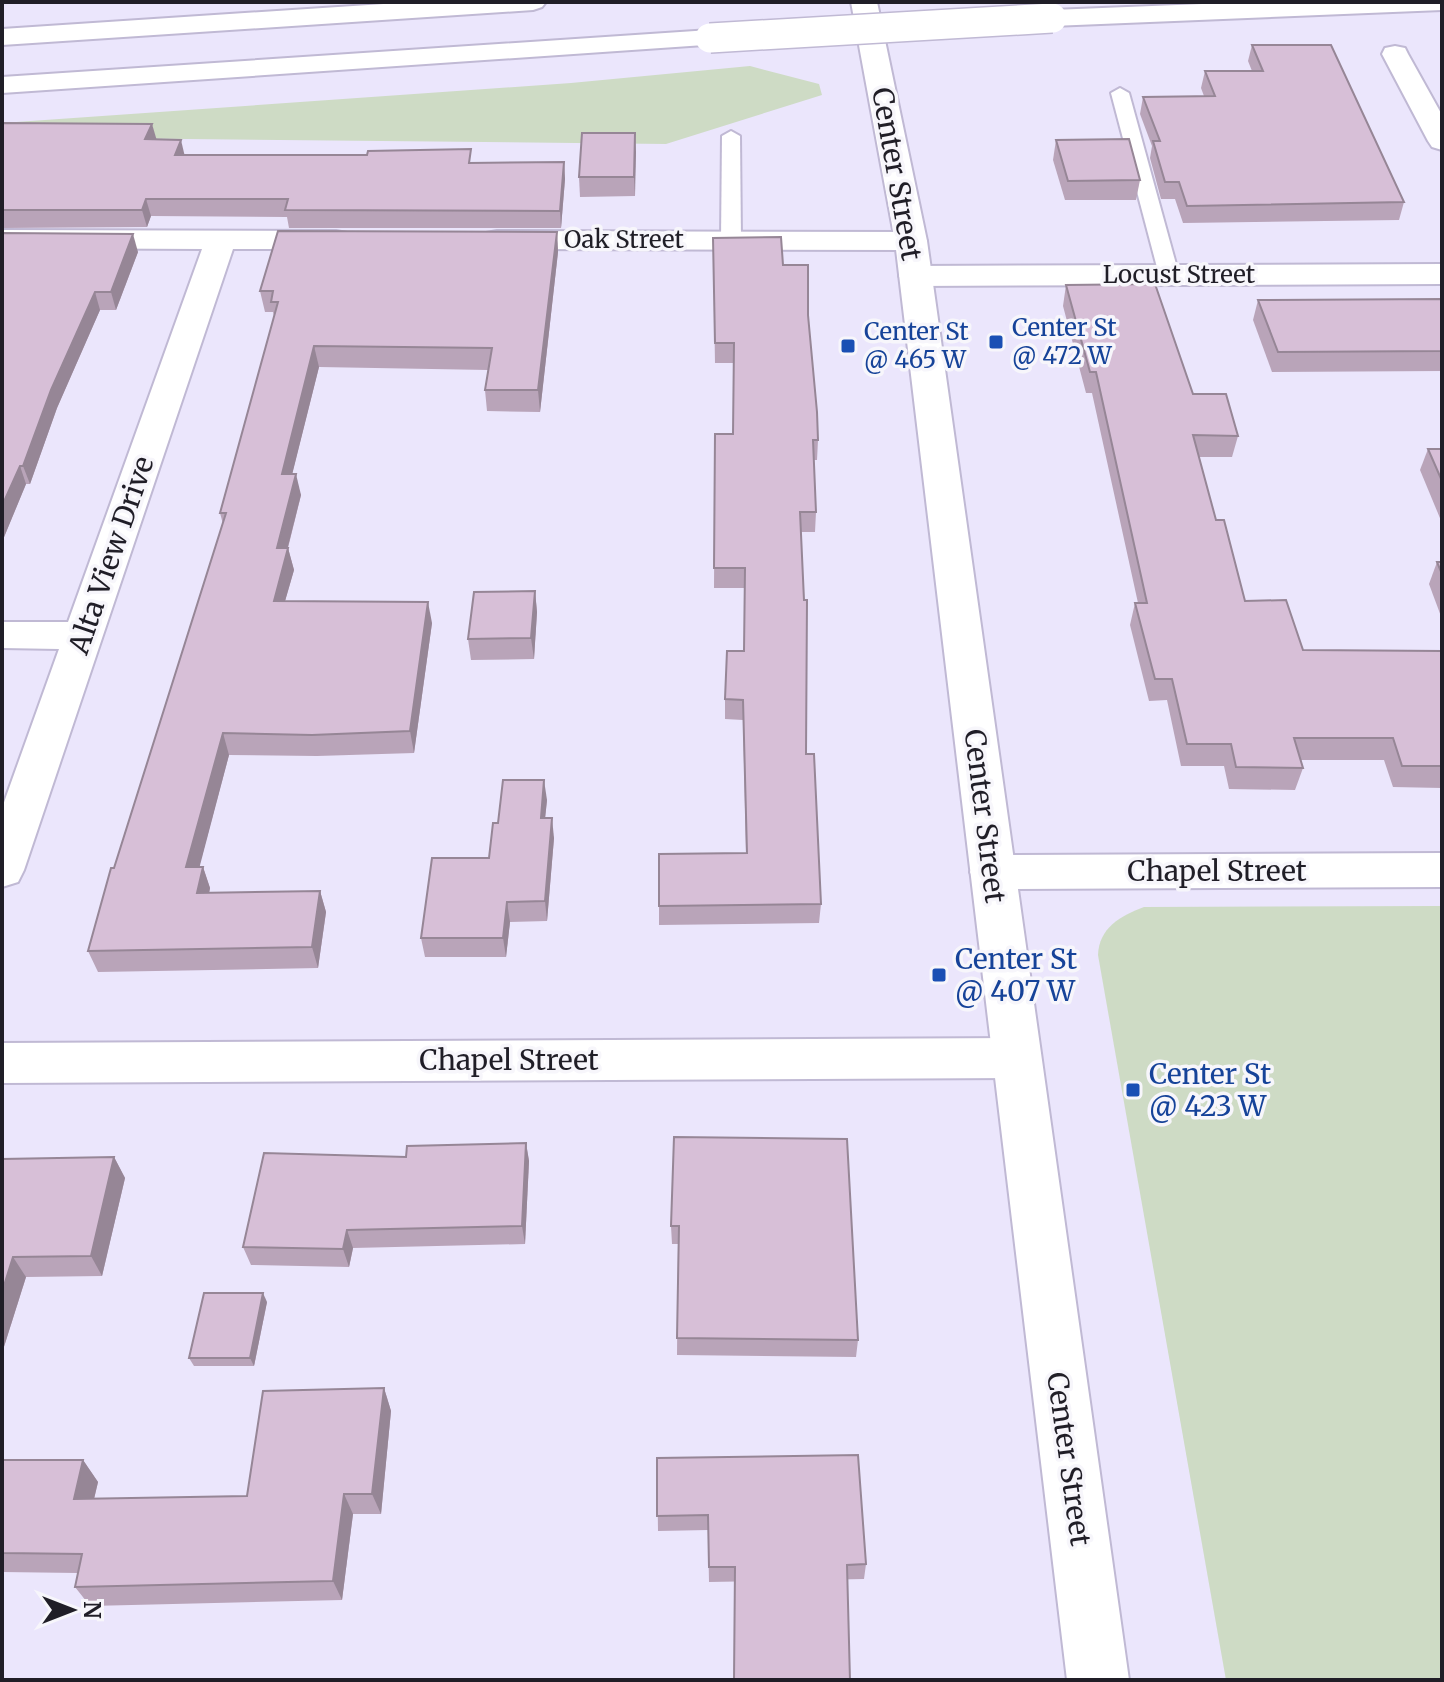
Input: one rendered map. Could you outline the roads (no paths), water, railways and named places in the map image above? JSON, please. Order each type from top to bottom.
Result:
[{"type":"main road","points":[[2,37],[533,2]]},
{"type":"main road","name":"Center Street","points":[[864,2],[913,258],[1098,1680]]},
{"type":"main road","points":[[2,85],[1052,18],[1442,2]]},
{"type":"main road","points":[[1395,54],[1442,141]]},
{"type":"main road","points":[[2,239],[363,240]]},
{"type":"main road","name":"Alta View Drive","points":[[2,870],[221,239]]},
{"type":"main road","name":"Oak Street","points":[[474,240],[731,240],[913,258]]},
{"type":"main road","name":"Locust Street","points":[[913,258],[1169,275],[1442,274]]},
{"type":"main road","points":[[2,635],[83,636]]},
{"type":"main road","name":"Chapel Street","points":[[992,872],[1442,870]]},
{"type":"main road","name":"Chapel Street","points":[[2,1063],[1016,1058]]},
{"type":"lane","points":[[1120,93],[1169,275]]},
{"type":"lane","points":[[731,136],[731,240]]},
{"type":"place","name":"Center St @ 472 W","points":[[996,342]]},
{"type":"place","name":"Center St @ 465 W","points":[[848,346]]},
{"type":"place","name":"Center St @ 407 W","points":[[939,975]]},
{"type":"place","name":"Center St @ 423 W","points":[[1133,1090]]}]
